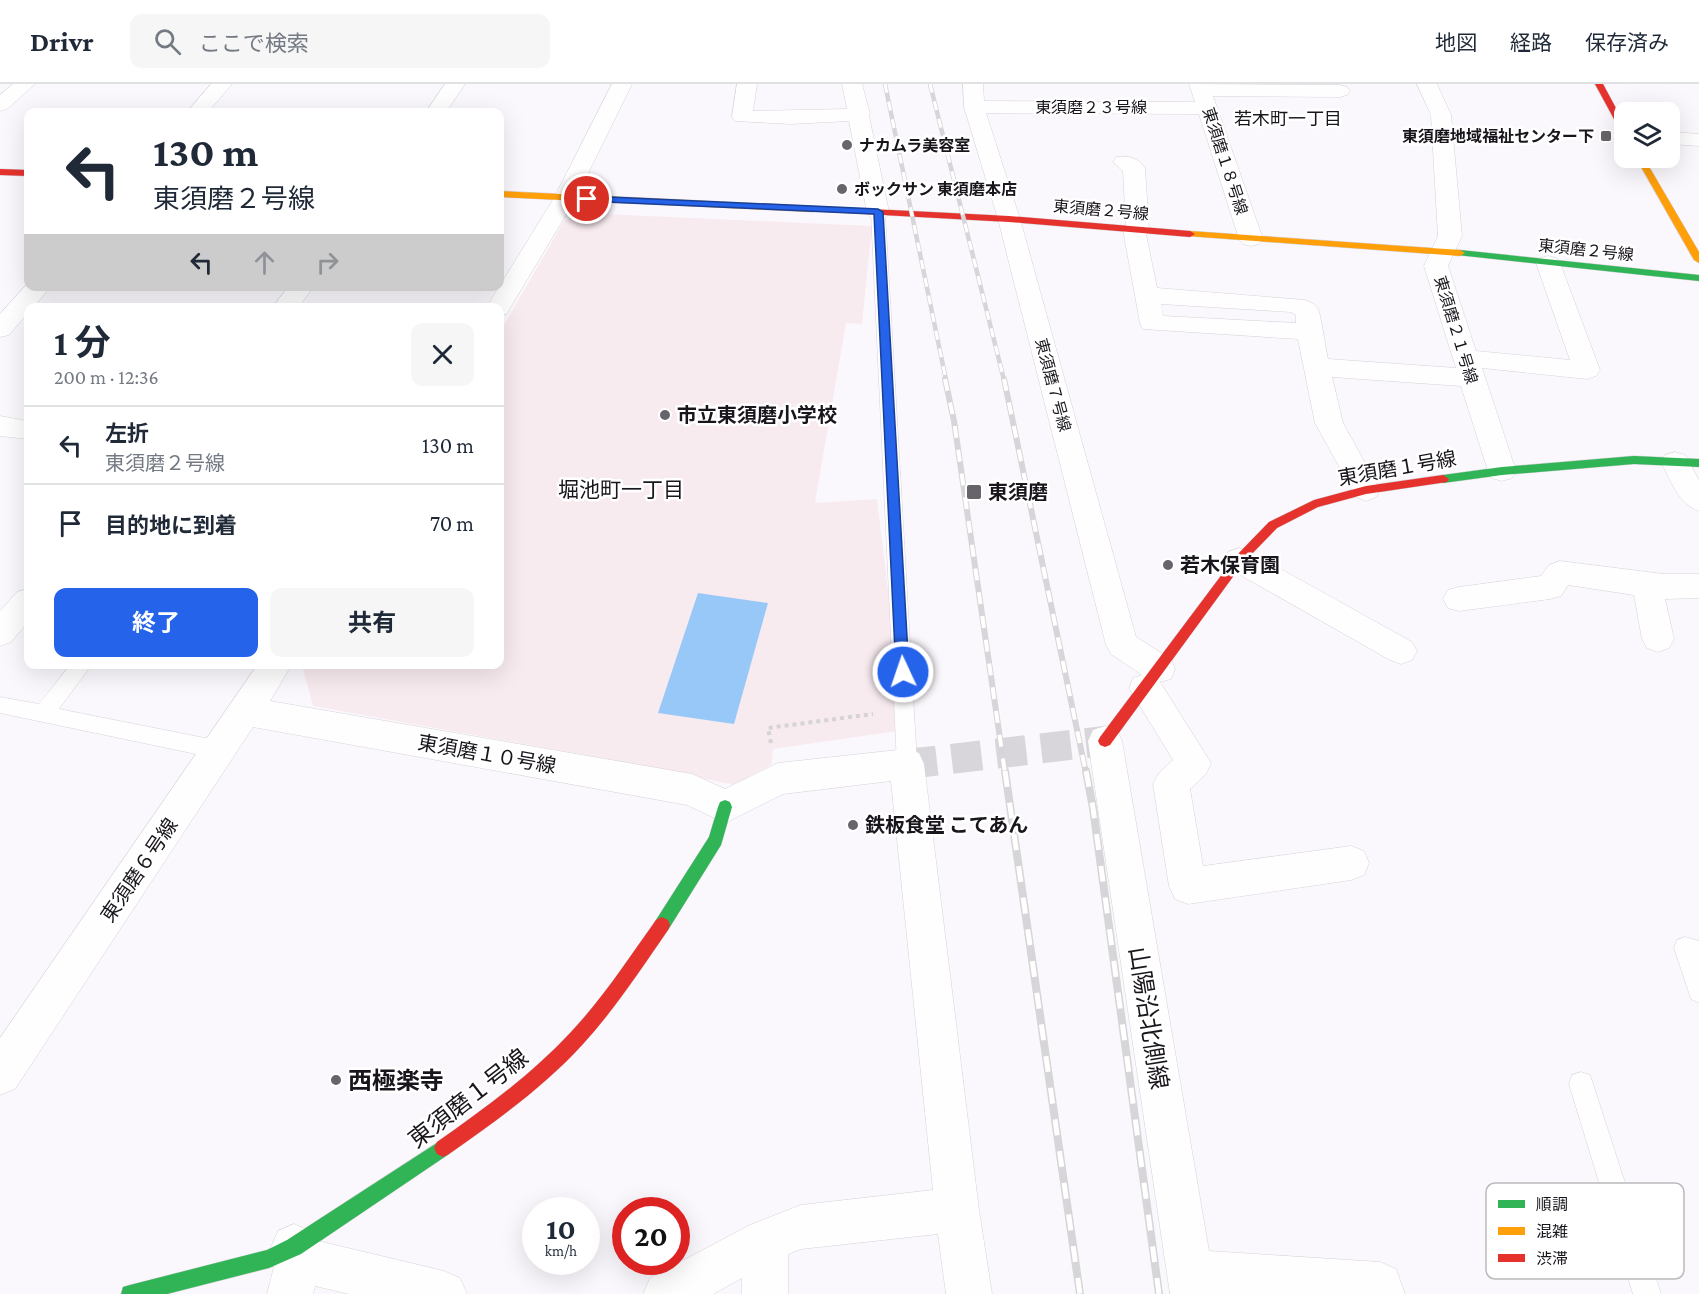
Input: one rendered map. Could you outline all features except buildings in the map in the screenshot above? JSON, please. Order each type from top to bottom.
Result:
[{"type":"street","points":[[0,105],[25,84]]},
{"type":"street","points":[[201,108],[222,84]]},
{"type":"street","points":[[439,108],[455,84]]},
{"type":"street","points":[[501,303],[565,198],[622,84]]},
{"type":"street","points":[[747,84],[742,117],[790,118],[860,114]]},
{"type":"street","points":[[852,84],[860,114],[878,212]]},
{"type":"street","name":"東須磨２１号線","points":[[1427,84],[1440,115],[1449,236],[1436,266],[1502,471]]},
{"type":"street","points":[[1599,84],[1614,112]]},
{"type":"street","name":"東須磨２３号線","points":[[974,95],[1340,91]]},
{"type":"street","name":"東須磨１８号線","points":[[1203,94],[1251,239]]},
{"type":"street","name":"東須磨７号線","points":[[974,95],[1122,645],[1152,679]]},
{"type":"street","points":[[1680,139],[1699,140]]},
{"type":"street","points":[[1124,162],[1134,168],[1136,230],[1147,295],[1296,305],[1308,311],[1309,332],[1329,423],[1366,490]]},
{"type":"street","points":[[1646,168],[1699,260]]},
{"type":"street","points":[[0,172],[24,173]]},
{"type":"street","name":"東須磨２号線","points":[[504,194],[1009,219],[1251,239],[1443,251],[1699,278]]},
{"type":"street","points":[[1316,367],[1587,370],[1548,263]]},
{"type":"street","points":[[0,330],[35,291]]},
{"type":"street","points":[[288,303],[298,291]]},
{"type":"street","points":[[0,330],[24,333]]},
{"type":"street","points":[[0,426],[24,429]]},
{"type":"street","name":"東須磨１号線","points":[[1105,741],[1239,560],[1273,525],[1293,513],[1314,504],[1366,490],[1502,471],[1634,460],[1687,462]]},
{"type":"street","points":[[1687,462],[1691,491],[1699,500]]},
{"type":"street","points":[[1239,560],[1402,652]]},
{"type":"street","points":[[1459,599],[1550,587],[1560,573],[1590,574],[1647,584],[1699,586]]},
{"type":"street","points":[[1647,584],[1658,639]]},
{"type":"street","points":[[0,633],[24,606]]},
{"type":"street","name":"東須磨６号線","points":[[0,1074],[273,669]]},
{"type":"street","points":[[1152,679],[1194,763],[1171,784],[1188,886],[1351,862]]},
{"type":"street","name":"東須磨１０号線","points":[[246,711],[692,790],[725,807]]},
{"type":"street","name":"山陽沿北側線","points":[[1105,741],[1192,1283]]},
{"type":"street","points":[[725,807],[778,779],[907,764],[957,1210],[969,1294]]},
{"type":"street","name":"東須磨１号線","points":[[130,1294],[269,1259],[294,1267],[387,1187],[495,1111],[576,1040],[608,1002],[662,925],[716,840],[725,807]]},
{"type":"street","points":[[666,1294],[766,1241],[801,1227],[957,1210]]},
{"type":"street","points":[[765,1294],[766,1241]]},
{"type":"street","points":[[294,1267],[444,1294]]},
{"type":"street","points":[[1192,1283],[1380,1285],[1382,1294]]},
{"type":"lane","points":[[878,212],[907,764]]},
{"type":"lane","points":[[44,713],[79,669]]},
{"type":"lane","points":[[0,705],[220,750]]},
{"type":"lane","points":[[1699,952],[1685,948],[1699,991]]},
{"type":"lane","points":[[1581,1084],[1612,1183]]},
{"type":"lane","points":[[1642,1279],[1647,1294]]},
{"type":"path","points":[[771,743],[768,728],[878,714]]},
{"type":"shaded area","name":"市立東須磨小学校","points":[[582,213],[872,226],[862,324],[846,323],[815,503],[877,499],[905,730],[773,749],[772,764],[735,785],[597,757],[313,706],[303,669],[504,669],[504,325],[564,221]]},
{"type":"water","points":[[698,593],[768,603],[734,724],[658,713]]},
{"type":"tunnel","points":[[907,764],[1105,741]]},
{"type":"railway","points":[[885,84],[946,380]]},
{"type":"railway","points":[[930,84],[1004,380]]},
{"type":"railway","points":[[945,379],[954,421],[1005,773]]},
{"type":"railway","points":[[1004,379],[1086,773]]},
{"type":"railway","points":[[1005,771],[1080,1294]]},
{"type":"railway","points":[[1086,771],[1093,808],[1159,1294]]},
{"type":"traffic: fast","points":[[1460,253],[1699,278]]},
{"type":"traffic: fast","points":[[1443,479],[1502,471],[1634,460],[1699,463]]},
{"type":"traffic: fast","points":[[662,925],[716,840],[725,807]]},
{"type":"traffic: fast","points":[[130,1294],[269,1259],[294,1247],[443,1148]]},
{"type":"traffic: slow","points":[[1646,168],[1699,260]]},
{"type":"traffic: slow","points":[[504,194],[813,209]]},
{"type":"traffic: slow","points":[[1190,234],[1460,253]]},
{"type":"traffic: jam","points":[[1599,84],[1614,112]]},
{"type":"traffic: jam","points":[[0,172],[24,173]]},
{"type":"traffic: jam","points":[[813,209],[1009,219],[1190,234]]},
{"type":"traffic: jam","points":[[1105,741],[1239,560],[1273,525],[1314,504],[1366,490],[1443,479]]},
{"type":"traffic: jam","points":[[443,1148],[513,1096],[577,1038],[600,1011],[662,925]]},
{"type":"place","name":"東須磨地域福祉センター下","points":[[1606,136]]},
{"type":"place","name":"ナカムラ美容室","points":[[847,145]]},
{"type":"place","name":"ボックサン 東須磨本店","points":[[842,189]]},
{"type":"place","name":"市立東須磨小学校","points":[[665,415]]},
{"type":"place","name":"東須磨","points":[[974,492]]},
{"type":"place","name":"若木保育園","points":[[1168,565]]},
{"type":"place","name":"鉄板食堂 こてあん","points":[[853,825]]},
{"type":"place","name":"西極楽寺","points":[[336,1080]]},
{"type":"district","name":"若木町一丁目","points":[[1288,119]]},
{"type":"district","name":"堀池町一丁目","points":[[621,490]]},
{"type":"route","points":[[587,199],[878,212],[903,672]]}]
